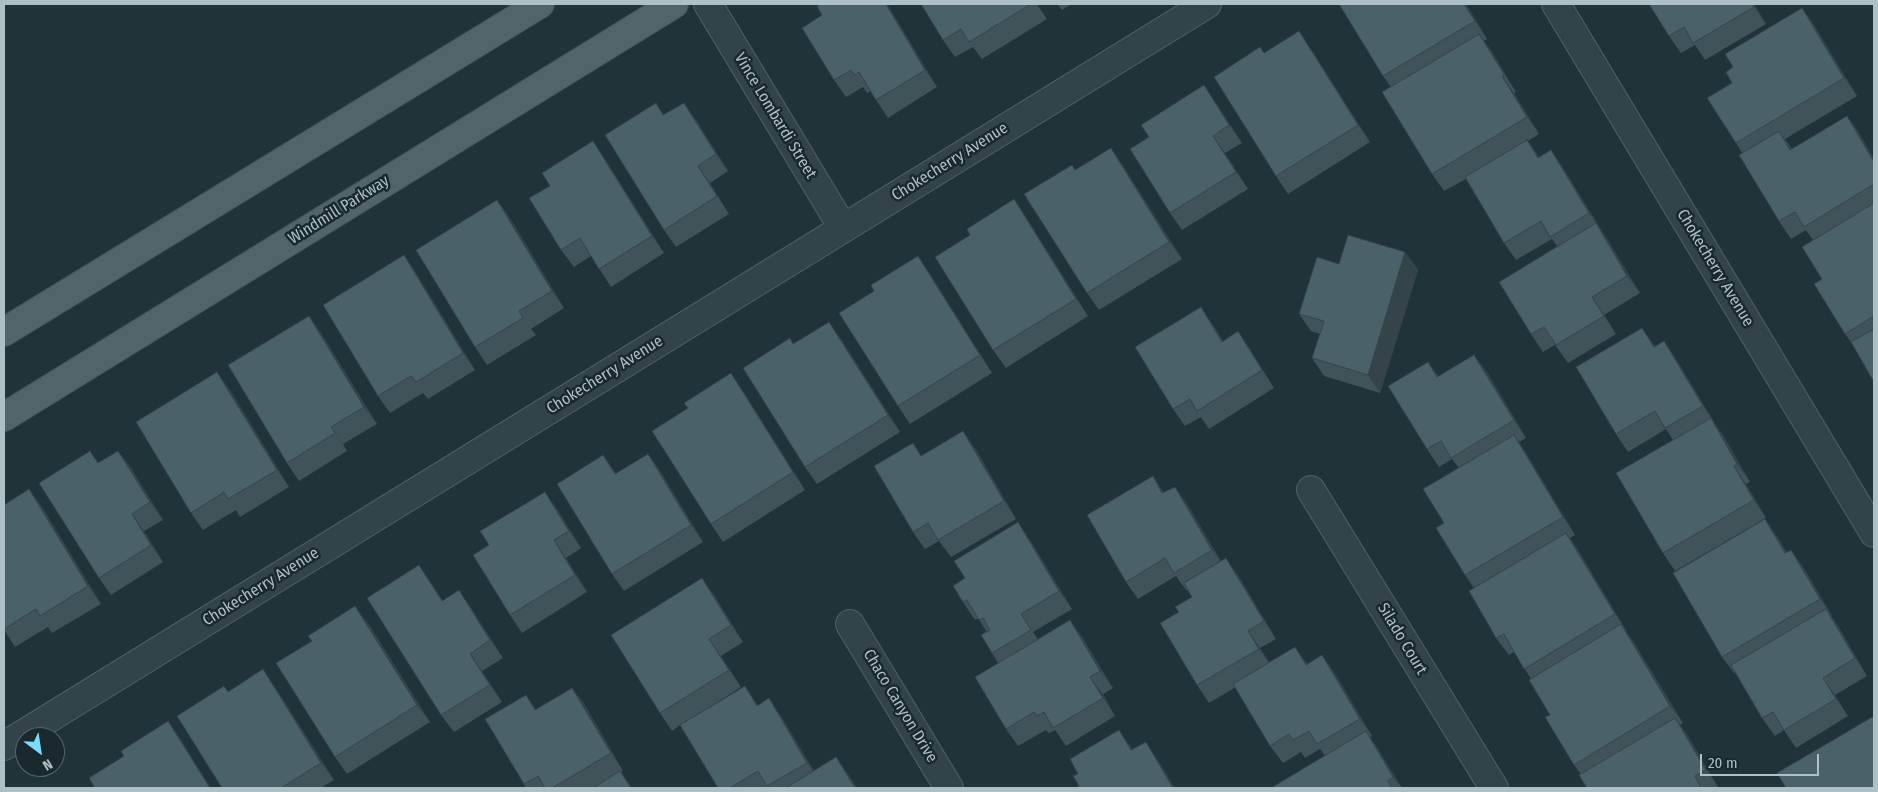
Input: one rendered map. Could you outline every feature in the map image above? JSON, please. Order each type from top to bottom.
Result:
[{"type":"main road","points":[[4,332],[540,4]]},
{"type":"main road","name":"Windmill Parkway","points":[[4,417],[674,4]]},
{"type":"street","name":"Vince Lombardi Street","points":[[708,4],[843,228]]},
{"type":"street","name":"Chokecherry Avenue","points":[[4,746],[1207,4]]},
{"type":"street","name":"Chokecherry Avenue","points":[[1556,4],[1874,533]]},
{"type":"street","name":"Silado Court","points":[[1311,490],[1494,788]]},
{"type":"street","name":"Chaco Canyon Drive","points":[[850,624],[949,788]]},
{"type":"building","points":[[821,4],[886,4],[925,70],[876,100],[859,72],[855,75],[851,70],[834,80],[802,28],[822,15],[817,6]]},
{"type":"building","points":[[921,4],[1031,4],[969,42],[961,29],[943,40]]},
{"type":"building","points":[[1339,4],[1464,4],[1475,21],[1383,76]]},
{"type":"building","points":[[1649,4],[1752,4],[1754,7],[1693,43],[1684,27],[1669,36]]},
{"type":"building","points":[[1802,8],[1844,78],[1736,143],[1707,98],[1732,83],[1726,72],[1733,67],[1725,54]]},
{"type":"building","points":[[1299,31],[1358,125],[1276,176],[1214,77],[1260,47],[1264,53]]},
{"type":"building","points":[[1479,34],[1504,74],[1502,76],[1527,117],[1432,174],[1382,92]]},
{"type":"building","points":[[1204,85],[1229,125],[1213,136],[1236,172],[1170,213],[1130,149],[1149,137],[1141,125]]},
{"type":"building","points":[[656,103],[663,115],[684,103],[716,154],[698,166],[717,196],[664,230],[605,135]]},
{"type":"building","points":[[1847,116],[1874,162],[1874,184],[1804,227],[1795,212],[1779,221],[1739,155],[1779,131],[1790,150]]},
{"type":"building","points":[[1527,140],[1538,158],[1551,150],[1589,213],[1550,237],[1541,221],[1504,243],[1465,177]]},
{"type":"building","points":[[593,141],[652,236],[599,269],[580,238],[561,250],[529,198],[550,186],[542,173]]},
{"type":"building","points":[[1111,148],[1169,242],[1087,293],[1024,194],[1072,165],[1075,170]]},
{"type":"building","points":[[1014,199],[1076,299],[993,350],[935,257],[970,235],[967,229]]},
{"type":"building","points":[[497,200],[552,291],[519,311],[523,318],[475,347],[416,250]]},
{"type":"building","points":[[1874,203],[1874,316],[1845,334],[1814,284],[1822,279],[1802,247]]},
{"type":"building","points":[[1596,223],[1627,276],[1592,297],[1604,316],[1556,345],[1544,327],[1531,334],[1499,282]]},
{"type":"building","points":[[1348,235],[1405,252],[1368,375],[1312,358],[1324,321],[1299,314],[1317,257],[1339,264]]},
{"type":"building","points":[[404,255],[463,353],[416,382],[411,376],[378,396],[323,305]]},
{"type":"building","points":[[918,256],[980,355],[898,406],[839,313],[874,291],[871,285]]},
{"type":"building","points":[[1201,307],[1222,342],[1238,331],[1262,370],[1197,411],[1190,399],[1173,409],[1135,347]]},
{"type":"building","points":[[309,316],[364,407],[331,427],[335,433],[287,463],[228,365]]},
{"type":"building","points":[[829,322],[888,415],[805,467],[743,368],[790,338],[793,344]]},
{"type":"building","points":[[1642,328],[1654,347],[1664,341],[1703,406],[1665,428],[1655,411],[1616,434],[1576,367]]},
{"type":"building","points":[[1874,329],[1874,382],[1851,342]]},
{"type":"building","points":[[1474,355],[1514,420],[1451,458],[1441,441],[1427,449],[1388,386],[1428,362],[1437,377]]},
{"type":"building","points":[[217,372],[277,470],[228,499],[224,492],[191,513],[136,422]]},
{"type":"building","points":[[731,373],[793,472],[711,524],[652,431],[688,408],[684,403]]},
{"type":"building","points":[[1711,418],[1737,464],[1734,466],[1754,500],[1663,553],[1616,473]]},
{"type":"building","points":[[963,431],[1004,501],[938,540],[928,523],[913,532],[874,466],[913,443],[921,456]]},
{"type":"building","points":[[1514,435],[1563,517],[1465,575],[1436,528],[1444,523],[1423,489]]},
{"type":"building","points":[[90,451],[98,463],[118,451],[150,502],[132,514],[151,545],[99,578],[39,483]]},
{"type":"building","points":[[648,454],[691,525],[612,574],[557,484],[603,455],[615,474]]},
{"type":"building","points":[[1153,476],[1162,493],[1175,487],[1212,550],[1174,573],[1165,558],[1126,582],[1087,515]]},
{"type":"building","points":[[29,489],[88,586],[40,616],[36,609],[4,629],[4,505]]},
{"type":"building","points":[[545,492],[569,531],[554,540],[575,575],[510,615],[473,555],[489,545],[480,531]]},
{"type":"building","points":[[1765,519],[1785,553],[1791,550],[1820,599],[1722,657],[1673,573]]},
{"type":"building","points":[[1018,522],[1059,591],[1021,614],[1031,630],[992,653],[981,635],[990,630],[983,618],[979,620],[967,600],[963,602],[953,586],[965,578],[954,561]]},
{"type":"building","points":[[1566,533],[1615,614],[1524,669],[1504,634],[1496,638],[1469,591]]},
{"type":"building","points":[[1226,558],[1264,621],[1248,631],[1259,649],[1197,685],[1160,623],[1179,612],[1175,607],[1192,597],[1184,583]]},
{"type":"building","points":[[419,565],[442,601],[459,590],[490,640],[470,654],[490,685],[441,715],[367,598]]},
{"type":"building","points":[[702,578],[731,625],[709,639],[729,670],[660,713],[611,635]]},
{"type":"building","points":[[355,606],[417,705],[335,757],[276,663],[312,641],[308,636]]},
{"type":"building","points":[[1826,609],[1855,658],[1823,678],[1836,699],[1784,730],[1773,712],[1762,718],[1731,665]]},
{"type":"building","points":[[1070,620],[1100,671],[1090,677],[1103,698],[1053,728],[1044,712],[1037,716],[1034,712],[1006,729],[975,677]]},
{"type":"building","points":[[1621,624],[1670,706],[1574,765],[1545,717],[1550,715],[1529,680]]},
{"type":"building","points":[[1295,647],[1306,665],[1322,655],[1360,719],[1317,744],[1309,731],[1293,740],[1289,734],[1270,746],[1233,684]]},
{"type":"building","points":[[263,669],[321,763],[281,788],[222,788],[177,716],[224,686],[228,692]]},
{"type":"building","points":[[745,686],[757,706],[769,698],[807,763],[767,786],[758,771],[730,788],[718,788],[680,725]]},
{"type":"building","points":[[572,688],[611,753],[552,788],[545,788],[538,776],[524,784],[485,719],[526,695],[535,710]]},
{"type":"building","points":[[1874,716],[1874,788],[1786,788],[1777,773]]},
{"type":"building","points":[[1675,718],[1706,770],[1695,776],[1701,788],[1587,788],[1579,775]]},
{"type":"building","points":[[168,721],[210,788],[95,788],[89,778],[124,756],[121,751]]},
{"type":"building","points":[[1119,730],[1131,750],[1146,742],[1173,788],[1076,788],[1079,786],[1073,776],[1078,774],[1070,759]]},
{"type":"building","points":[[1366,731],[1393,777],[1388,781],[1392,788],[1271,788]]},
{"type":"building","points":[[836,757],[855,788],[786,788]]},
{"type":"building","points":[[620,771],[631,788],[593,788]]}]
